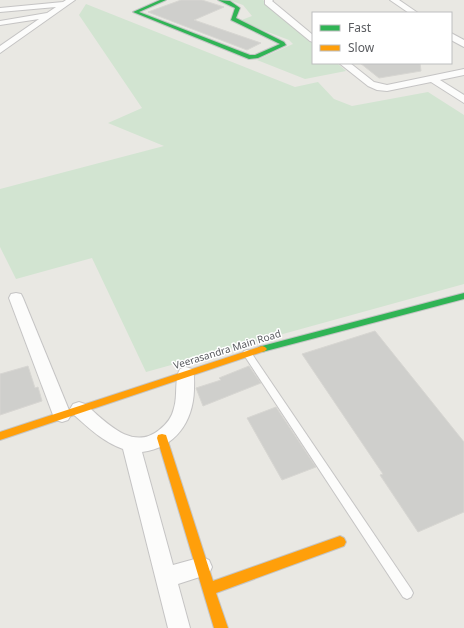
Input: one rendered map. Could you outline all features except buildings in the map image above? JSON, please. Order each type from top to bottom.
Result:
[{"type":"street","points":[[164,0],[135,12],[249,57],[256,57],[282,45],[282,43],[233,19],[238,8],[228,2],[220,0]]},
{"type":"street","points":[[268,0],[268,2],[312,38]]},
{"type":"street","points":[[394,0],[412,12]]},
{"type":"street","points":[[0,10],[68,2]]},
{"type":"street","points":[[0,50],[68,2]]},
{"type":"street","points":[[0,23],[49,15]]},
{"type":"street","points":[[452,37],[464,44]]},
{"type":"street","points":[[345,64],[377,87],[387,88],[464,72]]},
{"type":"street","points":[[433,79],[464,100]]},
{"type":"street","points":[[448,89],[464,86]]},
{"type":"street","name":"Veerasandra Main Road","points":[[0,436],[247,353],[464,296]]},
{"type":"street","points":[[16,298],[62,415]]},
{"type":"street","points":[[79,409],[102,430],[120,440],[142,446],[153,443],[170,432],[181,417],[186,395],[186,373]]},
{"type":"street","points":[[162,438],[221,628]]},
{"type":"street","points":[[131,444],[179,628]]},
{"type":"street","points":[[209,589],[340,542]]},
{"type":"street","points":[[166,577],[202,567]]},
{"type":"lane","points":[[247,353],[407,593]]},
{"type":"green space","points":[[229,0],[263,0],[312,42],[312,64],[338,64],[346,71],[305,79],[257,60],[293,44],[289,40],[239,21],[252,16],[243,5]]},
{"type":"green space","points":[[86,4],[295,87],[318,82],[334,99],[352,106],[428,92],[464,115],[464,284],[146,372],[92,258],[16,279],[0,247],[0,189],[164,146],[108,123],[142,108],[79,15]]},
{"type":"traffic: fast","points":[[164,0],[135,12],[249,57],[256,57],[283,45],[282,43],[233,19],[238,8],[228,2],[220,0]]},
{"type":"traffic: fast","points":[[262,349],[464,296]]},
{"type":"traffic: slow","points":[[0,436],[262,349]]},
{"type":"traffic: slow","points":[[162,438],[221,628]]},
{"type":"traffic: slow","points":[[209,589],[340,542]]}]
